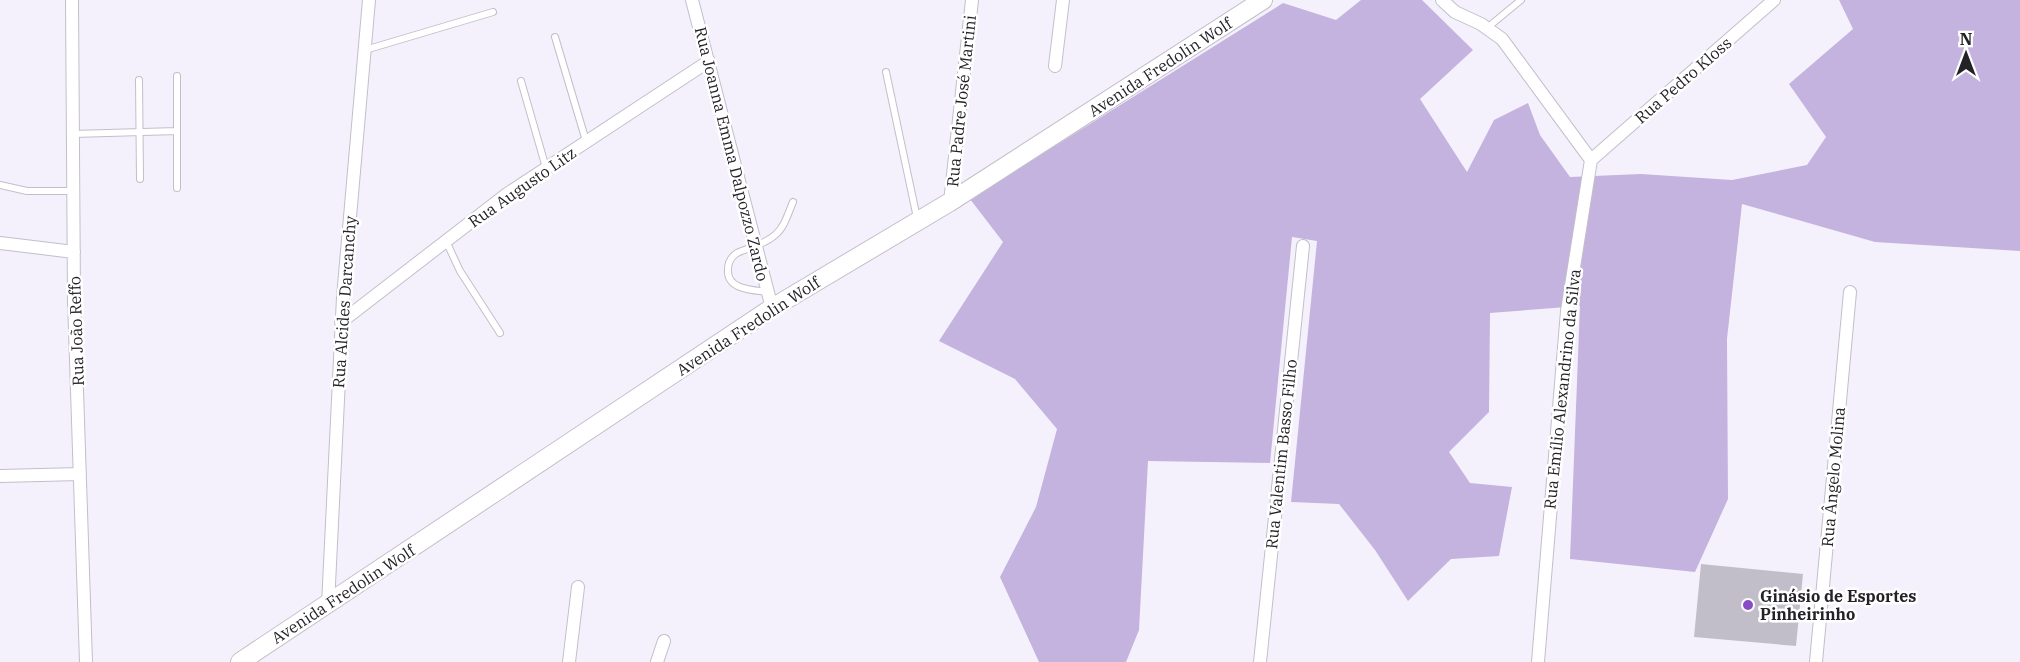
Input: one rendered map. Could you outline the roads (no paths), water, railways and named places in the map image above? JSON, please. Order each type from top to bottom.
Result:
[{"type":"main road","name":"Avenida Fredolin Wolf","points":[[240,662],[328,605],[770,300],[950,202],[1263,0]]},
{"type":"street","name":"Rua João Reffo","points":[[72,0],[74,252],[86,662]]},
{"type":"street","name":"Rua Alcides Darcanchy","points":[[328,605],[341,322],[369,0]]},
{"type":"street","name":"Rua Joanna Emma Dalpozzo Zardo","points":[[692,0],[770,300]]},
{"type":"street","name":"Rua Padre José Martini","points":[[950,202],[972,0]]},
{"type":"street","points":[[1055,66],[1063,0]]},
{"type":"street","points":[[1442,0],[1455,12],[1487,28],[1502,39],[1591,160]]},
{"type":"street","name":"Rua Pedro Kloss","points":[[1591,160],[1774,0]]},
{"type":"street","name":"Rua Augusto Litz","points":[[341,322],[507,194],[709,61]]},
{"type":"street","name":"Rua Emílio Alexandrino da Silva","points":[[1538,662],[1567,311],[1591,160]]},
{"type":"street","points":[[0,243],[74,252]]},
{"type":"street","name":"Rua Valentim Basso Filho","points":[[1260,662],[1303,246]]},
{"type":"street","name":"Rua Ângelo Molina","points":[[1816,662],[1850,292]]},
{"type":"street","points":[[0,476],[80,474]]},
{"type":"street","points":[[569,662],[578,587]]},
{"type":"street","points":[[657,662],[664,641]]},
{"type":"lane","points":[[1487,28],[1521,0]]},
{"type":"lane","points":[[364,50],[493,12]]},
{"type":"lane","points":[[555,37],[586,142]]},
{"type":"lane","points":[[886,72],[918,221]]},
{"type":"lane","points":[[177,76],[177,188]]},
{"type":"lane","points":[[139,80],[140,179]]},
{"type":"lane","points":[[521,81],[547,168]]},
{"type":"lane","points":[[73,134],[177,131]]},
{"type":"lane","points":[[0,185],[27,191],[74,191]]},
{"type":"lane","points":[[770,300],[733,283],[727,273],[728,262],[735,254],[756,247],[775,236],[783,227],[793,202]]},
{"type":"lane","points":[[446,241],[460,271],[500,333]]},
{"type":"place","name":"Ginásio de Esportes Pinheirinho","points":[[1748,605]]}]
